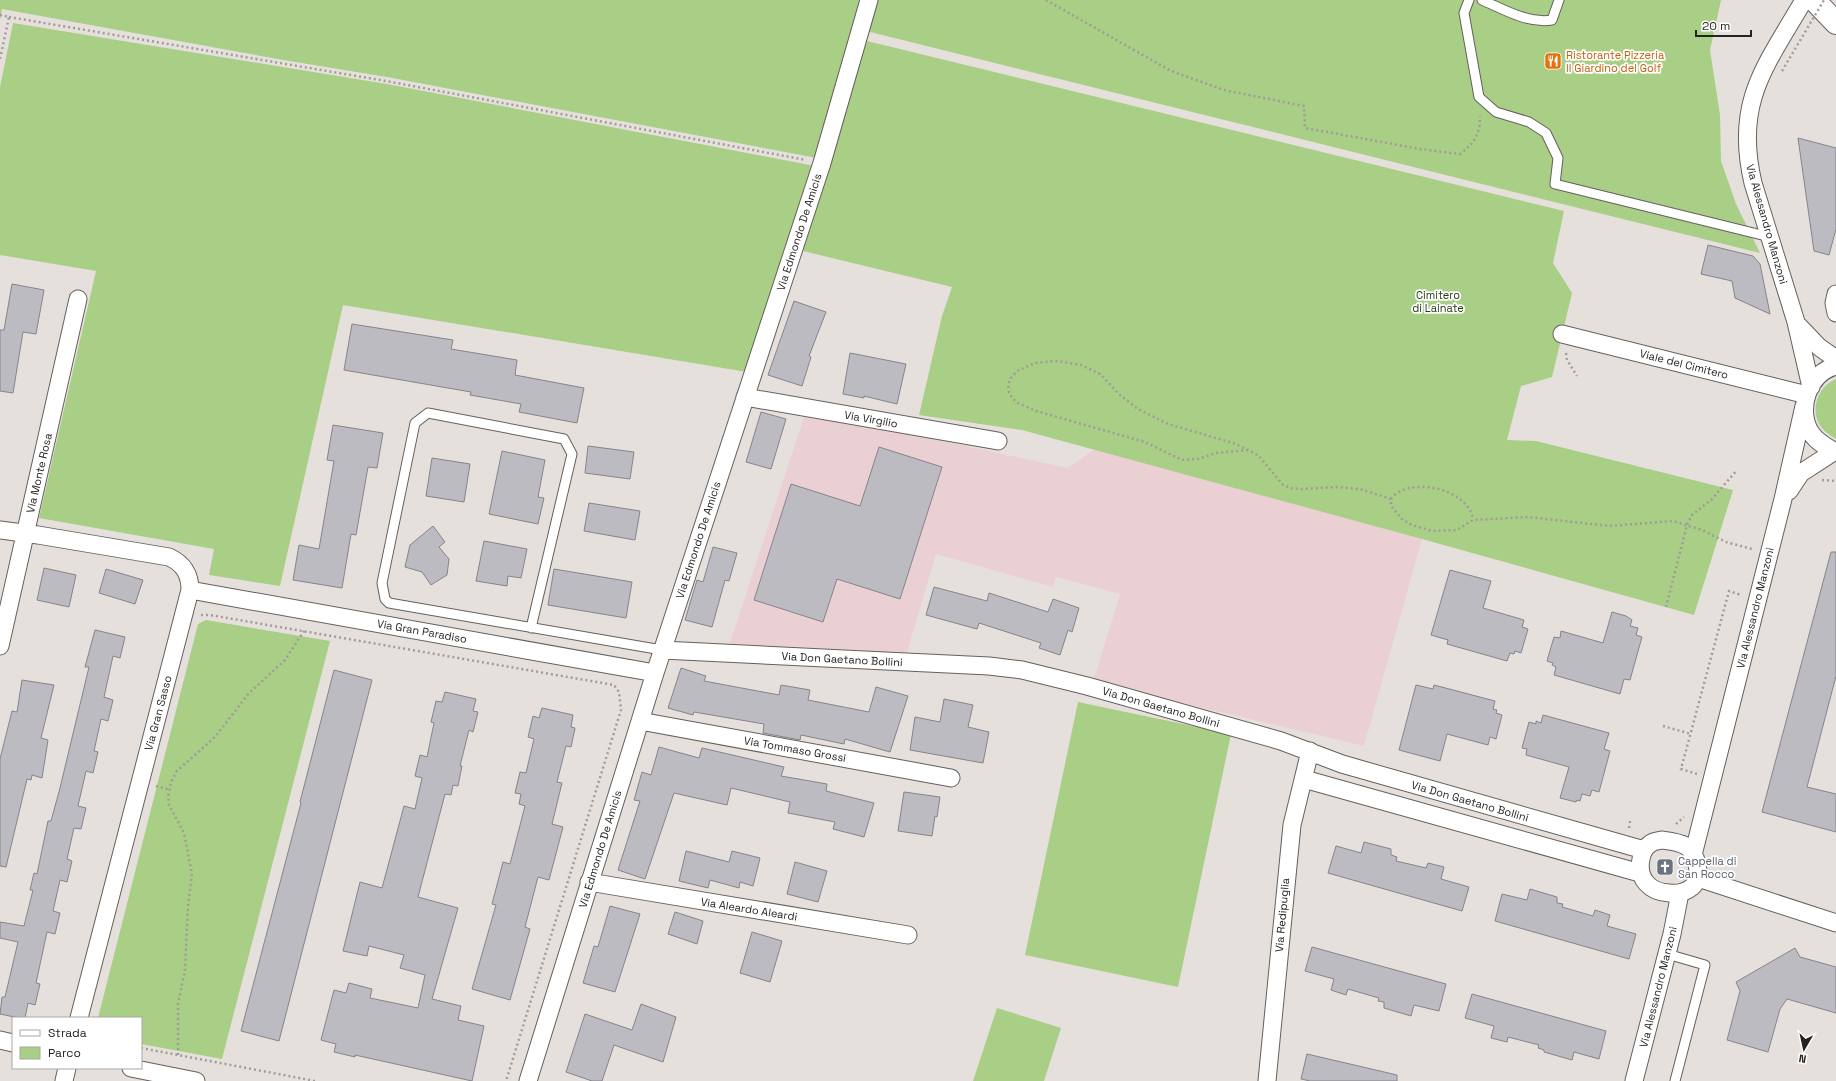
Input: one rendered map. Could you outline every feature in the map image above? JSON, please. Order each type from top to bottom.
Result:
[{"type":"highway","points":[[1814,0],[1836,23]]},
{"type":"street","name":"Via Edmondo De Amicis","points":[[528,1081],[662,650],[822,163],[869,0]]},
{"type":"street","name":"Via Alessandro Manzoni","points":[[1693,855],[1703,810],[1783,499],[1807,396],[1796,322],[1753,183],[1746,142],[1750,104],[1757,83],[1804,0]]},
{"type":"street","points":[[1836,294],[1834,303],[1836,313]]},
{"type":"street","name":"Via Monte Rosa","points":[[0,646],[78,299]]},
{"type":"street","points":[[1796,322],[1819,347],[1836,359]]},
{"type":"street","name":"Viale del Cimitero","points":[[1562,334],[1807,396]]},
{"type":"street","points":[[1783,499],[1800,473],[1836,452],[1822,444],[1811,433],[1805,418],[1807,396],[1819,376],[1836,366]]},
{"type":"street","name":"Via Virgilio","points":[[745,397],[998,441]]},
{"type":"street","name":"Via Gran Sasso","points":[[0,530],[169,557],[179,562],[190,579],[190,590],[79,1017]]},
{"type":"street","name":"Via Gran Paradiso","points":[[190,590],[655,673]]},
{"type":"street","name":"Via Don Gaetano Bollini","points":[[662,650],[989,666],[1022,670],[1094,688],[1310,751],[1342,764],[1644,850]]},
{"type":"street","name":"Via Tommaso Grossi","points":[[640,721],[951,778]]},
{"type":"street","name":"Via Redipuglia","points":[[1267,1081],[1287,868],[1295,813],[1310,751]]},
{"type":"street","points":[[1304,778],[1640,873]]},
{"type":"street","name":"Via Alessandro Manzoni","points":[[1679,843],[1695,824],[1703,810]]},
{"type":"street","points":[[1662,840],[1679,843],[1686,846],[1693,855],[1698,868],[1698,878],[1694,885],[1680,893],[1658,891],[1650,887],[1643,881],[1640,873],[1640,865],[1644,850],[1651,843],[1662,840]]},
{"type":"street","points":[[1698,878],[1836,923]]},
{"type":"street","name":"Via Aleardo Aleardi","points":[[589,882],[908,935]]},
{"type":"street","name":"Via Alessandro Manzoni","points":[[1634,1081],[1667,954],[1680,893]]},
{"type":"street","points":[[0,1040],[12,1043]]},
{"type":"street","points":[[64,1081],[67,1069]]},
{"type":"street","points":[[134,1069],[156,1077],[196,1081]]},
{"type":"lane","points":[[1469,0],[1464,13],[1479,97],[1496,112],[1530,122],[1546,133],[1558,158],[1555,184],[1770,237]]},
{"type":"lane","points":[[1482,0],[1525,18],[1544,22],[1552,20],[1559,0]]},
{"type":"lane","points":[[531,628],[572,454],[564,439],[428,413],[415,423],[382,583],[385,599],[389,603],[531,628],[662,650]]},
{"type":"lane","points":[[1667,954],[1705,965],[1676,1081]]},
{"type":"path","points":[[1046,0],[1171,71],[1224,90],[1304,106],[1305,128],[1420,149],[1460,154],[1473,144],[1478,130],[1480,119],[1479,97]]},
{"type":"path","points":[[1779,77],[1824,0]]},
{"type":"path","points":[[0,15],[394,82],[822,163]]},
{"type":"path","points":[[0,59],[9,17]]},
{"type":"path","points":[[1562,334],[1567,360],[1577,376]]},
{"type":"path","points":[[1248,450],[1216,453],[1198,459],[1182,460],[1145,442],[1036,412],[1018,403],[1012,398],[1008,385],[1011,378],[1017,371],[1035,363],[1056,361],[1081,365],[1100,374],[1120,395],[1138,409],[1168,424],[1248,450],[1259,456],[1282,484],[1290,488],[1335,487],[1360,489],[1391,499]]},
{"type":"path","points":[[1666,607],[1687,525],[1692,515],[1712,500],[1737,470]]},
{"type":"path","points":[[1473,520],[1468,506],[1449,493],[1436,488],[1410,487],[1395,493],[1391,499],[1391,506],[1402,519],[1412,525],[1432,531],[1456,530],[1473,520],[1528,517],[1609,526],[1666,522],[1687,525],[1726,542],[1757,551]]},
{"type":"path","points":[[1700,775],[1681,770],[1729,592],[1746,596]]},
{"type":"path","points":[[196,619],[202,615],[210,615],[304,631],[614,685],[619,692],[621,710],[506,1081]]},
{"type":"path","points":[[178,1055],[178,1004],[185,970],[188,906],[192,874],[184,833],[169,805],[171,782],[177,772],[215,737],[249,693],[285,660],[304,631]]},
{"type":"path","points":[[1663,726],[1691,734]]},
{"type":"path","points":[[154,785],[170,790]]},
{"type":"path","points":[[1670,827],[1687,814]]},
{"type":"path","points":[[142,1048],[315,1081]]},
{"type":"shaded area","points":[[804,417],[915,435],[1068,468],[1095,449],[1422,539],[1364,746],[1093,682],[1120,594],[1056,577],[1053,587],[936,554],[906,656],[729,646]]},
{"type":"green space","points":[[0,0],[1721,0],[1710,50],[1720,115],[1721,161],[1736,204],[1760,253],[854,28],[817,158],[387,77],[283,60],[2,9],[0,20]]},
{"type":"green space","points":[[13,23],[387,84],[815,166],[747,372],[343,305],[280,586],[209,575],[214,549],[39,518],[96,271],[0,255],[0,87]]},
{"type":"green space","name":"Cimitero di Lainate","points":[[867,41],[1564,211],[1553,263],[1572,293],[1552,377],[1521,386],[1507,440],[1536,441],[1733,490],[1694,615],[1022,430],[919,415],[942,316],[952,287],[803,251]]},
{"type":"green space","points":[[1836,379],[1836,439],[1821,427],[1817,420],[1816,406],[1817,399],[1824,387]]},
{"type":"green space","points":[[206,620],[330,641],[222,1059],[142,1044],[142,1017],[98,1017],[198,624]]},
{"type":"green space","points":[[1078,702],[1231,734],[1178,987],[1025,955]]},
{"type":"green space","points":[[997,1008],[1061,1028],[1044,1081],[973,1081]]},
{"type":"building","points":[[1798,138],[1836,148],[1836,229],[1829,255],[1814,251]]},
{"type":"building","points":[[1708,245],[1753,256],[1760,264],[1770,314],[1735,298],[1732,281],[1701,274]]},
{"type":"building","points":[[12,284],[44,290],[36,334],[23,332],[13,393],[0,391],[0,330],[4,330]]},
{"type":"building","points":[[794,301],[826,312],[809,356],[811,357],[802,386],[768,375]]},
{"type":"building","points":[[352,324],[453,340],[451,349],[517,360],[515,375],[584,388],[577,423],[519,412],[521,404],[470,395],[471,392],[344,370]]},
{"type":"building","points":[[850,353],[906,364],[897,404],[864,396],[864,398],[843,394]]},
{"type":"building","points":[[761,412],[786,419],[771,469],[746,462]]},
{"type":"building","points":[[333,425],[383,433],[377,468],[368,467],[356,535],[351,534],[342,588],[293,580],[299,545],[319,549],[334,461],[327,460]]},
{"type":"building","points":[[588,446],[634,452],[630,479],[585,473]]},
{"type":"building","points":[[879,447],[942,467],[900,599],[837,579],[823,622],[754,600],[791,484],[860,506]]},
{"type":"building","points":[[502,451],[545,460],[538,497],[544,498],[538,524],[489,514]]},
{"type":"building","points":[[432,458],[470,464],[464,502],[426,496]]},
{"type":"building","points":[[589,503],[640,511],[635,540],[584,531]]},
{"type":"building","points":[[433,526],[445,542],[439,547],[449,559],[447,575],[431,585],[422,572],[405,567],[410,545]]},
{"type":"building","points":[[484,541],[527,549],[521,578],[508,576],[507,586],[476,581]]},
{"type":"building","points":[[713,547],[737,553],[729,581],[725,580],[712,627],[685,620],[697,580],[703,582]]},
{"type":"building","points":[[1831,552],[1836,552],[1836,676],[1807,787],[1836,794],[1836,832],[1762,812]]},
{"type":"building","points":[[44,568],[76,575],[69,607],[37,600]]},
{"type":"building","points":[[106,569],[143,580],[135,604],[99,593]]},
{"type":"building","points":[[554,569],[632,582],[626,618],[548,605]]},
{"type":"building","points":[[1450,570],[1491,581],[1483,608],[1524,620],[1522,627],[1528,629],[1521,653],[1515,651],[1514,654],[1510,653],[1507,661],[1447,644],[1448,640],[1431,635]]},
{"type":"building","points":[[934,587],[987,601],[989,593],[1048,612],[1053,599],[1079,608],[1072,632],[1068,630],[1060,655],[1039,648],[1041,643],[979,623],[977,629],[926,615]]},
{"type":"building","points":[[1612,612],[1626,616],[1632,620],[1630,626],[1638,628],[1636,635],[1642,637],[1630,680],[1624,679],[1620,694],[1554,675],[1556,667],[1552,665],[1553,663],[1547,661],[1554,637],[1560,638],[1561,631],[1603,643]]},
{"type":"building","points":[[95,630],[125,637],[120,658],[113,656],[104,697],[113,700],[108,721],[101,719],[94,751],[98,752],[93,773],[86,771],[78,806],[86,808],[81,829],[74,828],[67,859],[72,861],[67,882],[60,880],[53,911],[60,913],[55,934],[47,932],[36,983],[40,984],[35,1005],[28,1003],[25,1017],[14,1017],[0,1014],[2,997],[5,997],[18,942],[0,938],[0,922],[24,926],[33,890],[30,890],[34,873],[37,874],[48,821],[51,821],[60,788],[89,667],[85,667]]},
{"type":"building","points":[[681,668],[706,676],[704,681],[779,695],[781,685],[810,690],[808,700],[869,712],[876,687],[908,696],[890,752],[845,739],[844,744],[801,735],[800,740],[763,733],[764,724],[694,712],[693,715],[668,708]]},
{"type":"building","points":[[334,670],[372,680],[279,1041],[241,1031],[301,803],[300,802]]},
{"type":"building","points":[[22,680],[54,685],[41,738],[48,740],[42,778],[32,775],[31,780],[27,779],[6,867],[0,866],[0,759],[12,711],[17,712]]},
{"type":"building","points":[[1416,685],[1433,689],[1434,685],[1495,701],[1493,709],[1497,710],[1496,713],[1502,715],[1496,739],[1490,737],[1488,745],[1447,734],[1440,761],[1399,750]]},
{"type":"building","points":[[445,692],[476,699],[473,711],[478,712],[473,732],[469,730],[460,766],[462,766],[458,786],[453,785],[451,795],[445,794],[418,897],[458,908],[432,999],[461,1006],[458,1020],[484,1026],[472,1081],[355,1055],[355,1057],[334,1052],[336,1044],[321,1040],[334,990],[346,993],[349,983],[372,989],[370,998],[418,1008],[425,975],[400,968],[404,955],[369,946],[367,956],[343,951],[360,882],[382,888],[404,806],[415,809],[422,778],[415,776],[420,755],[427,757],[434,723],[431,722],[436,701],[442,702]]},
{"type":"building","points":[[944,699],[973,705],[968,727],[989,732],[983,763],[910,750],[915,717],[940,722]]},
{"type":"building","points":[[542,708],[573,715],[571,727],[575,728],[571,747],[566,746],[557,782],[562,783],[552,824],[563,827],[549,880],[538,877],[525,927],[530,929],[510,1000],[472,989],[496,905],[492,904],[503,862],[510,864],[525,806],[519,804],[521,794],[515,793],[520,772],[526,773],[534,739],[528,737],[533,716],[539,718]]},
{"type":"building","points":[[1543,715],[1609,733],[1604,749],[1610,751],[1599,792],[1592,790],[1590,796],[1582,794],[1580,801],[1577,800],[1576,802],[1560,798],[1569,767],[1526,755],[1527,749],[1522,748],[1529,722],[1536,724],[1536,721],[1541,723]]},
{"type":"building","points":[[659,747],[699,758],[702,748],[784,767],[781,776],[827,784],[826,791],[874,803],[864,837],[833,829],[835,822],[788,813],[790,802],[731,788],[727,805],[674,793],[645,879],[618,870],[640,801],[634,800],[642,772],[651,775]]},
{"type":"building","points":[[904,792],[940,797],[932,836],[898,831]]},
{"type":"building","points":[[1364,842],[1391,849],[1391,855],[1397,857],[1396,861],[1426,868],[1428,863],[1444,867],[1441,879],[1469,887],[1462,911],[1328,873],[1336,846],[1361,853]]},
{"type":"building","points":[[686,851],[729,862],[732,851],[760,858],[753,886],[740,882],[739,888],[710,880],[708,888],[679,881]]},
{"type":"building","points":[[795,862],[827,871],[818,902],[787,894]]},
{"type":"building","points":[[1530,889],[1557,897],[1557,903],[1563,904],[1562,907],[1593,916],[1595,910],[1610,915],[1607,926],[1636,934],[1629,959],[1495,921],[1502,894],[1527,900]]},
{"type":"building","points":[[610,906],[640,914],[615,992],[583,983],[594,946],[598,947]]},
{"type":"building","points":[[675,912],[703,921],[697,944],[668,934]]},
{"type":"building","points":[[752,932],[782,941],[770,982],[740,973]]},
{"type":"building","points":[[1312,947],[1446,984],[1439,1011],[1414,1005],[1411,1016],[1384,1008],[1384,1002],[1378,1001],[1379,998],[1348,989],[1346,995],[1331,990],[1334,979],[1305,971]]},
{"type":"building","points":[[1795,948],[1800,957],[1836,967],[1836,1013],[1787,999],[1780,1009],[1768,1052],[1727,1040],[1740,991],[1736,982]]},
{"type":"building","points":[[1472,994],[1606,1031],[1599,1059],[1574,1052],[1572,1060],[1544,1052],[1544,1050],[1538,1048],[1539,1045],[1508,1037],[1507,1042],[1491,1038],[1494,1026],[1465,1018]]},
{"type":"building","points":[[641,1004],[676,1017],[663,1062],[614,1045],[602,1081],[592,1081],[566,1072],[585,1014],[632,1030]]},
{"type":"building","points":[[1307,1054],[1397,1075],[1397,1081],[1310,1081],[1301,1079]]},
{"type":"place","name":"Ristorante Pizzeria Il Giardino del Golf","points":[[1553,61]]},
{"type":"place","name":"Cappella di San Rocco","points":[[1665,867]]}]
